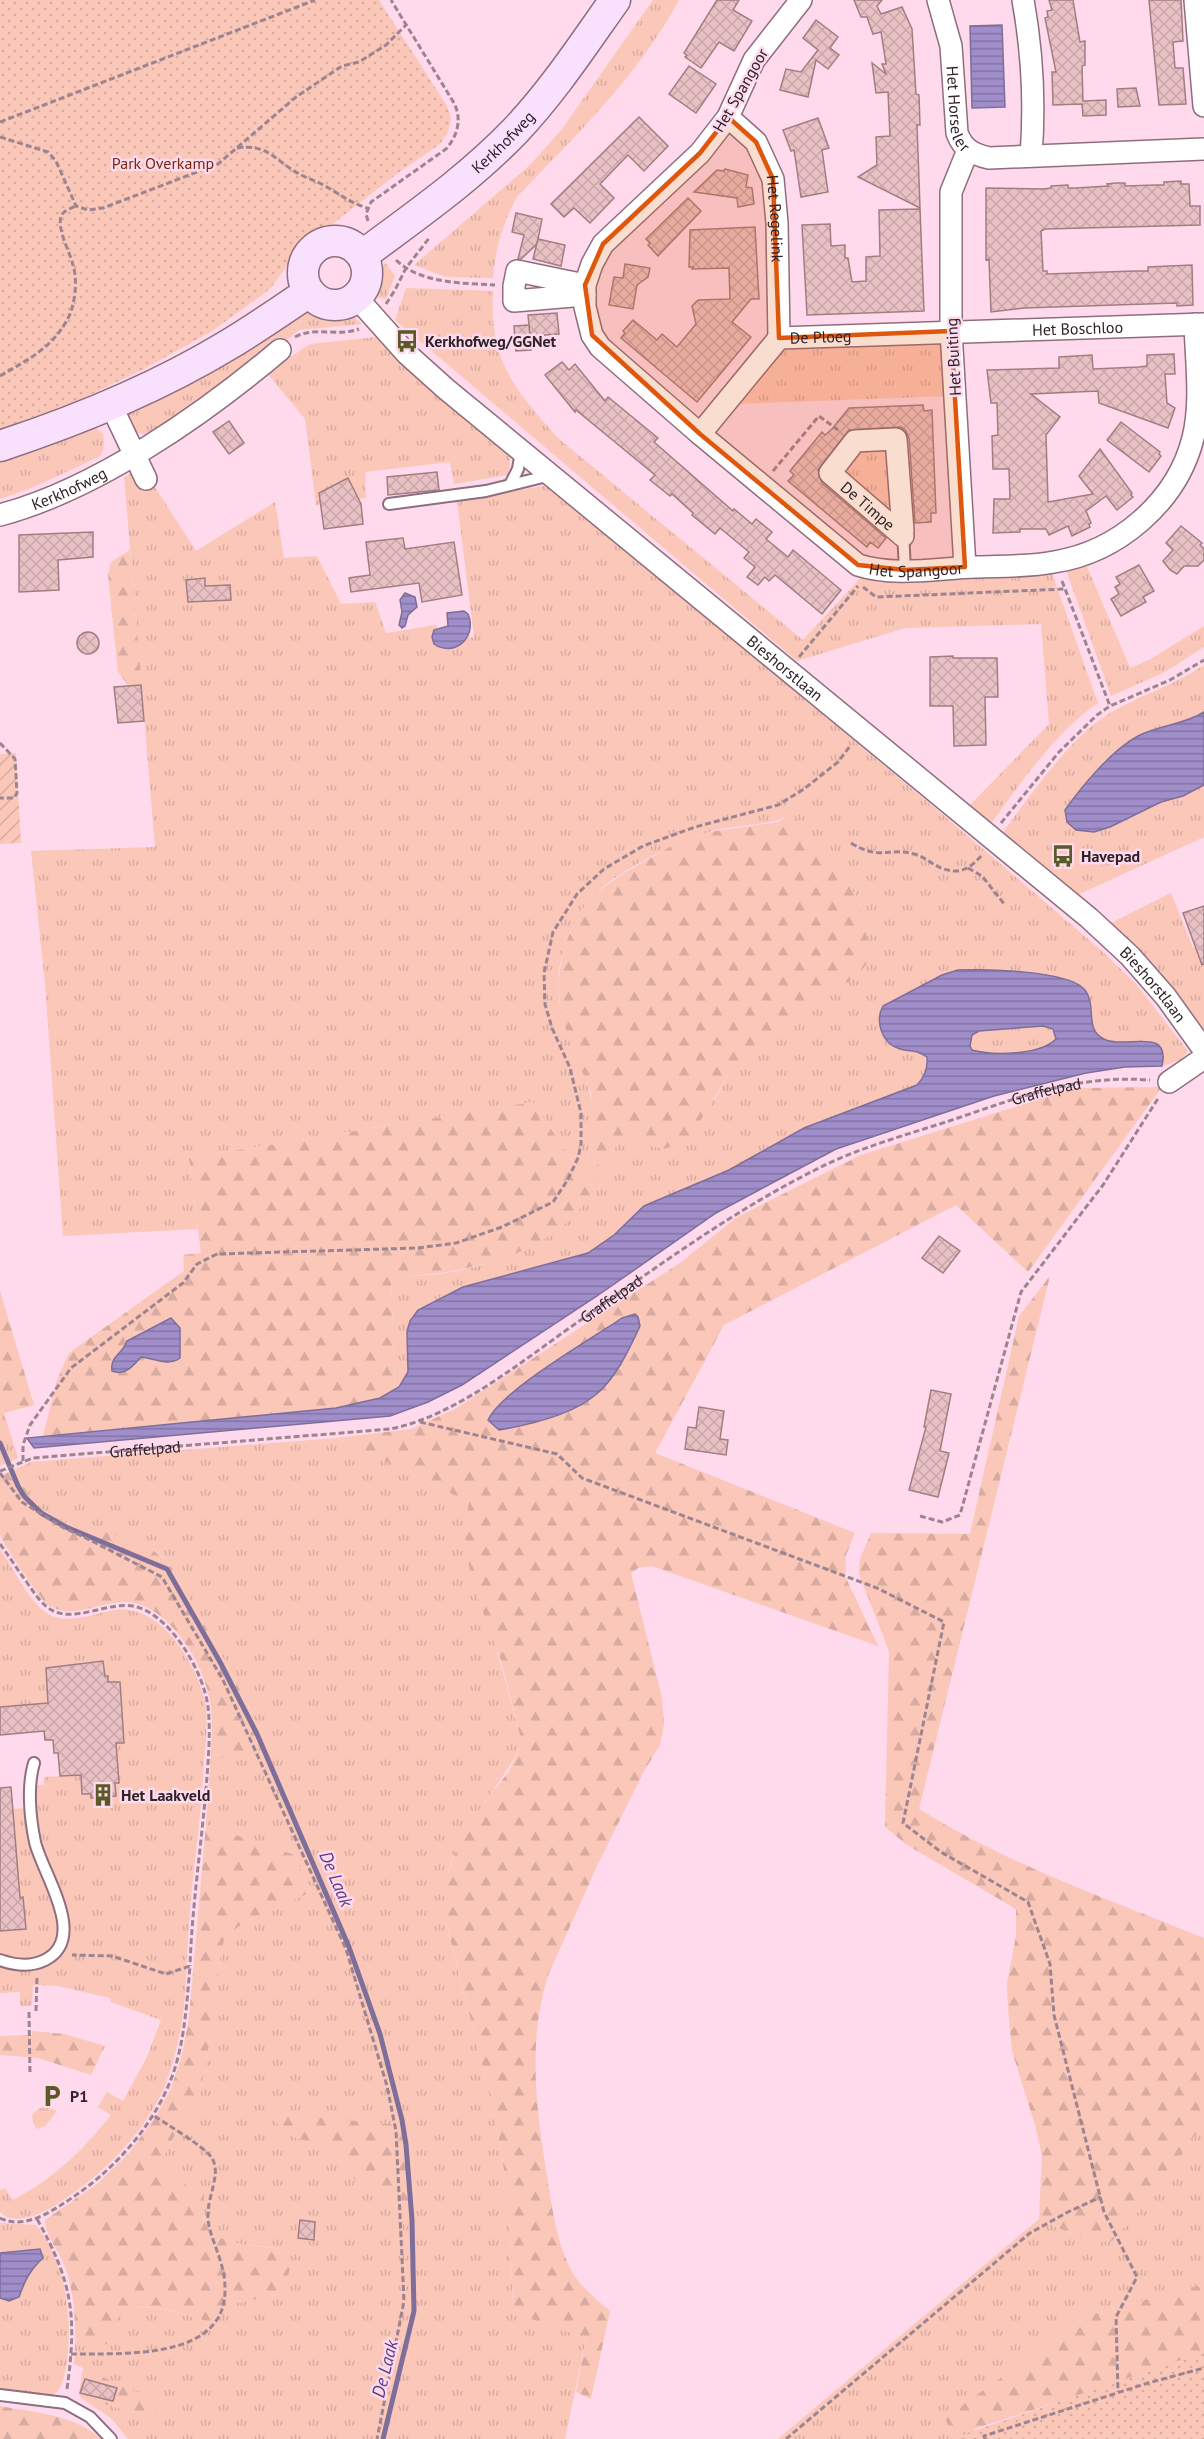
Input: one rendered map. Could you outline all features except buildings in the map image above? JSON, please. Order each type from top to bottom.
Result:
[{"type":"street","name":"Kerkhofweg","points":[[372,248],[456,185],[516,130],[560,78],[615,0]]},
{"type":"street","name":"Het Spangoor","points":[[801,0],[754,60],[728,117],[700,153],[603,244],[592,264],[585,290],[585,307],[592,335],[600,346],[700,434],[858,565],[871,569],[905,570],[1055,562],[1092,552],[1117,540],[1142,521],[1165,495],[1181,471],[1193,439],[1198,406],[1200,324]]},
{"type":"street","name":"Het Horseler","points":[[938,0],[951,46],[955,124],[961,143],[976,155],[989,158],[1204,148]]},
{"type":"street","points":[[1023,0],[1027,24],[1033,116],[1031,156]]},
{"type":"street","points":[[1195,0],[1204,106]]},
{"type":"street","name":"Het Regelink","points":[[728,117],[756,142],[773,178],[777,223],[779,338]]},
{"type":"street","name":"Het Buiting","points":[[965,567],[951,331],[951,192],[968,150]]},
{"type":"street","points":[[338,240],[372,248],[365,285],[364,307],[345,304],[331,305],[319,301],[309,292],[303,278],[304,264],[311,251],[323,242],[338,240]]},
{"type":"street","points":[[514,286],[514,301],[585,290]]},
{"type":"street","points":[[0,446],[111,405],[168,378],[227,345],[309,292]]},
{"type":"street","name":"Bieshorstlaan","points":[[364,307],[426,372],[993,837],[1130,956],[1166,997],[1204,1050]]},
{"type":"street","name":"Het Boschloo","points":[[951,331],[1200,324]]},
{"type":"street","name":"De Ploeg","points":[[700,434],[779,338],[951,331]]},
{"type":"street","name":"Kerkhofweg","points":[[0,515],[65,492],[134,454],[213,403],[280,350]]},
{"type":"street","points":[[111,405],[146,479]]},
{"type":"street","name":"De Timpe","points":[[896,439],[903,533],[830,473],[854,442],[896,439]]},
{"type":"street","points":[[1169,1082],[1204,1058]]},
{"type":"lane","points":[[511,483],[518,469],[521,450]]},
{"type":"lane","points":[[389,504],[486,491],[551,475]]},
{"type":"lane","name":"De Timpe","points":[[903,533],[905,570]]},
{"type":"lane","points":[[0,1960],[17,1964],[37,1963],[49,1958],[63,1938],[64,1918],[40,1862],[34,1839],[31,1785],[34,1763]]},
{"type":"lane","points":[[0,2395],[65,2403],[90,2417],[111,2439]]},
{"type":"path","points":[[0,122],[315,0]]},
{"type":"path","points":[[391,0],[454,102],[458,115],[458,128],[446,149],[377,197],[367,208],[372,248],[422,275],[442,281],[514,286]]},
{"type":"path","points":[[0,376],[34,357],[50,344],[69,318],[75,289],[75,269],[61,226],[63,213],[76,206],[88,210],[103,208],[218,164],[318,81],[342,66],[359,62],[386,45],[406,25]]},
{"type":"path","points":[[0,137],[48,152],[56,161],[76,206]]},
{"type":"path","points":[[235,149],[248,147],[263,150],[276,156],[292,170],[326,186],[348,202],[367,208]]},
{"type":"path","points":[[280,350],[290,340],[307,333],[356,330],[364,307]]},
{"type":"path","points":[[761,484],[819,416],[854,442]]},
{"type":"path","points":[[1055,562],[1110,706]]},
{"type":"path","points":[[788,669],[859,584],[876,597],[1065,589]]},
{"type":"path","points":[[851,843],[864,850],[882,854],[895,852],[915,854],[935,867],[957,871],[968,868],[982,855],[993,837],[1059,752],[1097,715],[1110,706],[1170,680],[1204,660]]},
{"type":"path","points":[[23,1461],[23,1445],[30,1425],[71,1368],[183,1284],[197,1264],[217,1254],[418,1248],[456,1243],[502,1227],[553,1202],[578,1158],[581,1144],[581,1113],[570,1068],[552,1028],[545,1004],[544,973],[553,932],[577,894],[604,869],[643,846],[695,827],[778,805],[804,789],[838,762],[862,730]]},
{"type":"path","points":[[0,743],[15,759],[17,793],[14,798],[0,798]]},
{"type":"path","points":[[968,868],[982,876],[1005,905]]},
{"type":"path","name":"Graffelpad","points":[[0,1472],[23,1461],[390,1429],[420,1422],[475,1393],[727,1219],[816,1169],[974,1112],[1075,1082],[1125,1079],[1169,1082]]},
{"type":"path","points":[[920,1516],[942,1522],[960,1515],[1021,1292],[1103,1185],[1169,1082]]},
{"type":"path","points":[[420,1422],[557,1454],[582,1478],[877,1588],[944,1622],[903,1823],[941,1852],[1028,1902],[1050,1964],[1054,2015],[1104,2212],[1137,2277],[1116,2317],[1118,2392]]},
{"type":"path","points":[[0,1472],[22,1502],[64,1528],[162,1577],[223,1680],[346,1949],[387,2086],[396,2132],[404,2301],[377,2439]]},
{"type":"path","points":[[0,1544],[37,1599],[48,1610],[71,1615],[119,1606],[142,1609],[168,1628],[198,1672],[207,1696],[209,1734],[205,1804],[192,1919],[183,2036],[167,2089],[139,2135],[101,2176],[78,2194],[37,2219],[9,2221],[0,2218]]},
{"type":"path","points":[[49,1958],[102,1955],[123,1959],[150,1971],[166,1974],[190,1966]]},
{"type":"path","points":[[36,2012],[37,1963]]},
{"type":"path","points":[[29,2012],[30,2075]]},
{"type":"path","points":[[71,2354],[148,2352],[180,2345],[207,2331],[219,2315],[223,2304],[226,2290],[224,2274],[208,2216],[215,2176],[213,2161],[206,2152],[153,2115]]},
{"type":"path","points":[[786,2439],[1030,2233],[1101,2197]]},
{"type":"path","points":[[37,2219],[58,2257],[66,2283],[72,2323],[65,2403]]},
{"type":"path","points":[[985,2439],[984,2436],[1118,2392],[1204,2368]]},
{"type":"highlighted area","points":[[728,117],[756,142],[773,179],[779,338],[951,331],[965,567],[905,570],[858,565],[700,434],[592,335],[585,285],[603,244],[700,153]]},
{"type":"green space","name":"Park Overkamp","points":[[0,0],[379,0],[447,106],[451,118],[448,132],[440,144],[398,173],[298,251],[270,289],[212,331],[144,369],[75,402],[0,429]]},
{"type":"green space","points":[[653,0],[679,0],[645,54],[605,104],[517,197],[500,236],[493,278],[446,277],[414,265],[530,165],[562,129]]},
{"type":"green space","points":[[386,263],[395,276],[386,299],[379,298],[374,278]]},
{"type":"green space","points":[[406,288],[493,291],[495,337],[501,356],[518,389],[543,421],[559,439],[803,640],[864,574],[1051,571],[1098,703],[1068,727],[1026,776],[990,825],[969,806],[1049,724],[1041,624],[905,628],[797,661],[395,320]]},
{"type":"green space","points":[[321,309],[351,314],[362,324],[299,330],[229,386],[154,436],[138,433],[126,418],[127,408],[294,315]]},
{"type":"green space","points":[[377,337],[511,454],[508,475],[454,484],[450,462],[365,472],[366,498],[316,505],[305,419],[267,373],[310,344]]},
{"type":"green space","points":[[948,340],[950,396],[735,404],[783,346]]},
{"type":"green space","points":[[95,427],[103,434],[103,449],[99,457],[31,488],[0,499],[0,452]]},
{"type":"green space","points":[[856,443],[893,443],[899,526],[834,472]]},
{"type":"green space","points":[[142,467],[196,551],[275,502],[284,558],[317,556],[341,604],[375,602],[386,633],[436,625],[445,641],[474,637],[457,501],[548,485],[942,814],[1102,951],[1136,984],[1188,1051],[1181,1060],[1162,1066],[1163,1054],[1160,1046],[1153,1042],[1112,1042],[1103,1039],[1093,1027],[1090,1003],[1084,989],[1077,984],[1050,976],[898,1049],[916,1050],[927,1057],[925,1077],[917,1085],[804,1128],[729,1170],[644,1206],[614,1235],[588,1253],[463,1287],[418,1309],[407,1332],[408,1372],[395,1390],[391,1276],[448,1273],[503,1258],[555,1229],[603,1184],[579,1171],[533,1102],[189,1158],[198,1229],[63,1236],[45,983],[31,851],[155,847],[124,477]],"holes":[[[793,814],[803,838],[829,859],[860,901],[871,959],[855,978],[800,1010],[760,1042],[733,1067],[715,1099],[640,1143],[620,1138],[605,1168],[587,1158],[594,1131],[592,1099],[563,1018],[558,986],[559,969],[568,937],[584,908],[603,886],[616,877],[665,850],[709,832],[773,821]]]},
{"type":"green space","points":[[130,550],[142,687],[128,685],[118,672],[108,575],[111,562]]},
{"type":"green space","points":[[1086,564],[1130,668],[1149,660],[1204,626],[1204,647],[1165,672],[1111,696],[1066,570]]},
{"type":"green space","points":[[1204,665],[1204,712],[1188,720],[1146,732],[1128,742],[1098,769],[1065,810],[1136,814],[1161,802],[1183,796],[1204,785],[1204,837],[1075,896],[1002,834],[1048,772],[1088,729],[1113,711],[1179,680]]},
{"type":"green space","points":[[16,753],[21,843],[0,844],[0,754]]},
{"type":"green space","points":[[793,813],[803,838],[829,859],[860,901],[871,959],[855,978],[800,1010],[733,1067],[688,1141],[664,1149],[620,1138],[605,1168],[587,1158],[594,1128],[591,1092],[572,1048],[561,1014],[558,984],[563,950],[576,918],[594,894],[624,873],[675,844],[709,832],[778,822]]},
{"type":"green space","points":[[1171,893],[1193,948],[1204,944],[1204,1030],[1174,990],[1109,924]]},
{"type":"green space","points":[[1043,1026],[1054,1032],[1056,1039],[1039,1048],[1016,1053],[992,1053],[972,1050],[970,1047],[972,1035],[979,1031]]},
{"type":"green space","points":[[1162,1087],[1028,1272],[956,1205],[724,1325],[655,1453],[855,1533],[846,1555],[845,1576],[878,1646],[652,1566],[638,1568],[631,1573],[662,1698],[664,1724],[660,1745],[644,1771],[597,1866],[549,1973],[542,1998],[536,2048],[540,2125],[558,2234],[565,2257],[578,2280],[610,2311],[591,2399],[576,2392],[586,2338],[528,2318],[513,2307],[509,2211],[502,2156],[493,2108],[448,1930],[444,1897],[447,1877],[462,1832],[509,1771],[522,1744],[501,1661],[471,1579],[464,1528],[469,1502],[336,1438],[411,1429],[455,1409],[680,1263],[737,1217],[861,1155],[1076,1088]],"holes":[[[622,1318],[583,1404],[561,1412],[493,1410],[511,1393]]]},
{"type":"green space","points":[[533,1102],[579,1171],[603,1183],[565,1224],[528,1248],[460,1270],[413,1276],[391,1276],[395,1390],[380,1398],[336,1408],[43,1436],[57,1380],[69,1353],[184,1271],[183,1255],[201,1253],[189,1158]]},
{"type":"green space","points":[[1050,1276],[919,1809],[987,1847],[1023,1864],[1204,1938],[1204,2122],[1153,2195],[1112,2241],[1098,2242],[1082,2239],[1039,2219],[1042,2156],[1012,2051],[1008,2008],[1007,1983],[1016,1936],[1016,1909],[907,1845],[885,1827],[889,1651],[859,1574],[860,1559],[871,1533],[970,1534],[1019,1316]]},
{"type":"green space","points":[[0,1291],[34,1405],[4,1413],[0,1400]]},
{"type":"green space","points":[[0,1400],[18,1458],[0,1466]]},
{"type":"green space","points":[[336,1438],[469,1502],[464,1528],[522,1744],[474,1818],[453,1857],[447,1878],[445,1898],[448,1931],[493,2108],[502,2156],[509,2211],[513,2307],[528,2318],[586,2338],[565,2439],[128,2439],[112,2419],[81,2398],[152,2417],[158,2402],[74,2364],[75,2346],[106,2344],[111,2325],[119,2315],[130,2309],[158,2308],[213,2323],[219,2307],[284,2293],[278,2248],[237,2243],[217,2236],[206,2222],[203,2193],[155,2171],[200,2093],[213,2025],[224,1940],[232,1931],[247,1921],[309,1893],[295,1855],[206,1825],[211,1751],[217,1756],[264,1738],[228,1666],[170,1565],[157,1552],[142,1545],[75,1526],[46,1512],[31,1497],[16,1469],[31,1462]],"holes":[[[408,2126],[414,2177],[415,2213],[379,2199],[358,2183],[327,2149],[289,2135]]]},
{"type":"green space","points":[[16,1469],[34,1501],[57,1519],[140,1543],[156,1552],[170,1565],[228,1666],[264,1738],[255,1752],[241,1760],[234,1760],[218,1756],[211,1751],[211,1710],[199,1666],[180,1636],[155,1612],[141,1605],[126,1602],[63,1611],[50,1606],[43,1600],[0,1535],[0,1476]]},
{"type":"green space","points":[[0,1549],[23,1587],[37,1605],[52,1616],[67,1619],[115,1610],[131,1610],[159,1624],[182,1649],[191,1664],[203,1694],[206,1719],[202,1798],[183,2013],[175,2055],[166,2083],[149,2116],[138,2131],[99,2173],[48,2209],[34,2216],[19,2219],[5,2216],[0,2212],[0,2190],[5,2188],[12,2200],[27,2192],[54,2174],[89,2140],[111,2115],[98,2107],[107,2092],[123,2101],[147,2057],[161,2020],[111,2002],[110,1998],[58,1986],[33,1985],[32,2006],[20,2006],[20,1992],[0,1993],[0,1966],[14,1969],[40,1967],[66,1940],[69,1921],[63,1899],[45,1861],[38,1835],[35,1785],[44,1785],[44,1777],[81,1775],[82,1794],[91,1794],[91,1798],[116,1796],[115,1783],[119,1783],[116,1743],[123,1743],[120,1682],[108,1682],[103,1661],[79,1663],[79,1666],[46,1668],[50,1703],[0,1706]]},
{"type":"green space","points":[[26,1808],[32,1853],[54,1903],[59,1929],[56,1941],[43,1955],[31,1959],[19,1959],[0,1956],[0,1931],[25,1929],[12,1809]]},
{"type":"green space","points":[[206,1825],[295,1855],[309,1893],[247,1921],[232,1931],[224,1940],[213,2025],[200,2093],[156,2171],[204,2193],[205,2221],[210,2230],[218,2236],[241,2244],[289,2250],[291,2263],[284,2293],[220,2307],[213,2323],[164,2309],[135,2308],[122,2314],[113,2325],[107,2344],[75,2346],[75,2316],[68,2277],[63,2261],[47,2232],[45,2220],[97,2184],[129,2153],[156,2116],[171,2088],[182,2055],[189,2017]]},
{"type":"green space","points":[[32,2031],[64,2034],[105,2046],[91,2075],[38,2058],[0,2055],[0,2036],[32,2035]]},
{"type":"green space","points":[[42,2107],[57,2111],[45,2126],[37,2129],[33,2123],[32,2114]]},
{"type":"green space","points":[[272,2113],[408,2126],[414,2177],[415,2213],[379,2199],[358,2183],[327,2149],[289,2135],[278,2125]]},
{"type":"green space","points":[[1204,2122],[1204,2284],[1070,2320],[1042,2348],[946,2418],[953,2439],[778,2439],[1039,2219],[1082,2239],[1153,2195]]},
{"type":"green space","points":[[0,2223],[36,2225],[46,2239],[60,2272],[65,2290],[69,2343],[63,2379],[60,2388],[53,2395],[0,2389],[0,2297],[9,2301],[19,2297],[25,2278],[32,2268],[24,2250],[0,2253]]},
{"type":"green space","points":[[1204,2284],[1204,2358],[1144,2374],[974,2429],[976,2439],[953,2439],[945,2418],[1042,2348],[1070,2320]]},
{"type":"green space","points":[[1204,2352],[1204,2439],[950,2439]]},
{"type":"green space","points":[[83,2368],[159,2402],[152,2417],[81,2398],[79,2393]]},
{"type":"green space","points":[[0,2406],[66,2419],[101,2439],[0,2439]]},
{"type":"shaded area","points":[[1002,25],[1005,107],[972,108],[970,26]]},
{"type":"shaded area","points":[[405,593],[415,597],[417,607],[408,615],[405,626],[402,628],[399,625],[402,612],[400,600]]},
{"type":"shaded area","points":[[464,611],[468,614],[470,630],[462,643],[449,648],[442,648],[434,644],[432,637],[434,630],[448,626],[447,613]]},
{"type":"shaded area","points":[[1204,712],[1204,785],[1183,796],[1161,802],[1110,827],[1094,832],[1076,830],[1067,822],[1065,810],[1089,780],[1118,750],[1146,732],[1188,720]]},
{"type":"shaded area","points":[[958,970],[1025,972],[1062,978],[1076,983],[1085,990],[1088,996],[1092,1023],[1098,1035],[1113,1042],[1153,1042],[1160,1046],[1163,1054],[1162,1066],[1125,1067],[1086,1073],[994,1096],[836,1149],[716,1213],[597,1296],[462,1385],[428,1402],[390,1416],[34,1448],[27,1438],[336,1408],[380,1398],[399,1387],[408,1372],[407,1332],[410,1321],[418,1310],[463,1287],[588,1253],[614,1235],[644,1206],[729,1170],[804,1128],[917,1085],[925,1073],[927,1057],[900,1049],[888,1042],[881,1031],[881,1012],[883,1006],[942,975]],"holes":[[[1043,1026],[1053,1029],[1056,1039],[1049,1044],[1028,1051],[992,1053],[972,1050],[970,1046],[972,1035],[979,1031]]]},
{"type":"shaded area","points":[[635,1314],[640,1326],[621,1364],[602,1389],[585,1403],[549,1418],[499,1430],[488,1420],[510,1394],[528,1380],[622,1318]]},
{"type":"shaded area","points":[[171,1318],[180,1328],[180,1358],[166,1362],[141,1357],[125,1371],[112,1371],[113,1361],[127,1341]]},
{"type":"shaded area","points":[[40,2249],[43,2258],[28,2276],[19,2297],[9,2301],[0,2298],[0,2253]]},
{"type":"waterway","name":"De Laak","points":[[0,1443],[18,1486],[24,1496],[41,1513],[66,1527],[167,1569],[220,1662],[257,1734],[349,1947],[380,2034],[402,2120],[412,2220],[414,2311],[383,2439]]},
{"type":"place","name":"Kerkhofweg/GGNet","points":[[407,341]]},
{"type":"place","name":"Havepad","points":[[1063,856]]},
{"type":"place","name":"Het Laakveld","points":[[103,1795]]},
{"type":"place","name":"P1","points":[[52,2096]]}]
